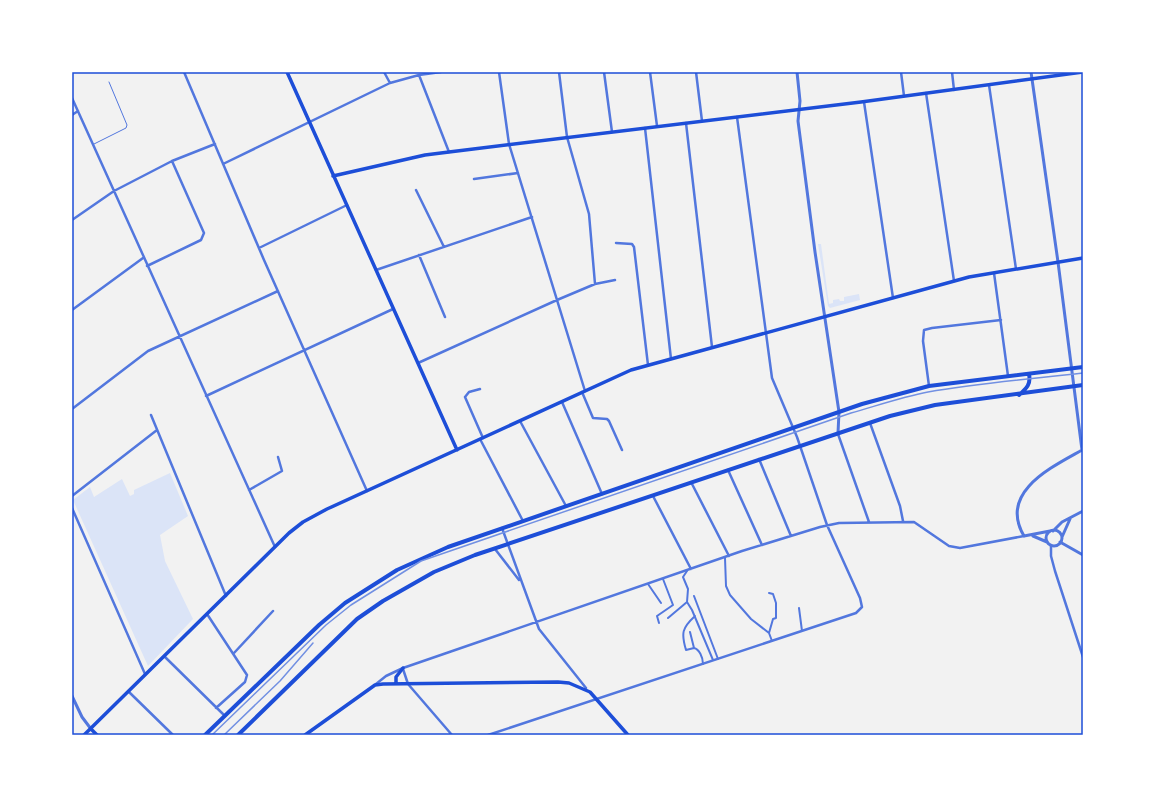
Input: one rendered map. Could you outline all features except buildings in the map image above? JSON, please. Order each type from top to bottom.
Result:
[{"type":"main road","points":[[287,72],[457,450]]},
{"type":"main road","points":[[333,176],[425,155],[954,90],[1083,72]]},
{"type":"main road","points":[[84,735],[165,657],[275,547],[298,526],[312,517],[631,370],[954,281],[994,272],[1083,258]]},
{"type":"main road","points":[[205,735],[319,625],[345,603],[373,584],[417,560],[502,528],[839,412],[929,386],[1083,367]]},
{"type":"main road","points":[[1019,395],[1026,389],[1030,381],[1029,374]]},
{"type":"main road","points":[[238,735],[357,619],[383,601],[434,572],[508,544],[870,423],[935,405],[1019,395],[1083,385]]},
{"type":"main road","points":[[396,683],[396,677],[403,668]]},
{"type":"main road","points":[[305,735],[375,685],[396,683],[558,682],[586,688],[628,735]]},
{"type":"main road","points":[[91,729],[97,735]]},
{"type":"street","points":[[184,72],[259,248],[367,491]]},
{"type":"street","points":[[384,72],[390,83]]},
{"type":"street","points":[[223,164],[390,83],[419,75],[441,72]]},
{"type":"street","points":[[499,72],[509,144],[584,391],[593,418],[607,419],[609,421],[622,450]]},
{"type":"street","points":[[559,72],[567,137],[588,206],[595,270],[595,284]]},
{"type":"street","points":[[604,72],[612,132]]},
{"type":"street","points":[[650,72],[657,126]]},
{"type":"street","points":[[696,72],[702,121]]},
{"type":"street","points":[[797,72],[800,101],[798,121],[824,316],[839,412],[838,433],[869,522]]},
{"type":"street","points":[[902,72],[904,96]]},
{"type":"street","points":[[952,72],[954,90]]},
{"type":"street","points":[[1024,536],[1020,528],[1018,512],[1021,500],[1026,490],[1041,474],[1082,450],[1058,262],[1031,72]]},
{"type":"street","points":[[419,75],[449,152]]},
{"type":"street","points":[[989,84],[1016,269]]},
{"type":"street","points":[[926,93],[954,281]]},
{"type":"street","points":[[72,98],[143,258],[275,547]]},
{"type":"street","points":[[864,101],[893,298]]},
{"type":"street","points":[[72,115],[78,111]]},
{"type":"street","points":[[488,735],[802,631],[860,611],[862,607],[860,598],[827,525],[800,446],[772,378],[737,116]]},
{"type":"street","points":[[686,123],[712,347]]},
{"type":"street","points":[[645,128],[671,359]]},
{"type":"street","points":[[72,220],[114,191],[172,161],[215,144]]},
{"type":"street","points":[[147,266],[204,238],[204,234],[172,161]]},
{"type":"street","points":[[474,179],[518,173]]},
{"type":"street","points":[[416,190],[444,247]]},
{"type":"street","points":[[259,248],[347,205]]},
{"type":"street","points":[[376,270],[532,217]]},
{"type":"street","points":[[616,243],[628,243],[632,244],[634,247],[648,365]]},
{"type":"street","points":[[419,255],[445,316]]},
{"type":"street","points":[[72,310],[143,258]]},
{"type":"street","points":[[994,272],[1008,376]]},
{"type":"street","points":[[418,363],[557,300],[595,284],[615,280]]},
{"type":"street","points":[[72,409],[138,357],[179,336],[278,291]]},
{"type":"street","points":[[206,396],[393,309]]},
{"type":"street","points":[[929,386],[923,341],[924,330],[1001,320]]},
{"type":"street","points":[[480,388],[469,392],[465,397],[481,439],[523,521]]},
{"type":"street","points":[[562,402],[602,494]]},
{"type":"street","points":[[151,415],[226,596]]},
{"type":"street","points":[[520,421],[566,506]]},
{"type":"street","points":[[870,423],[900,506],[903,521]]},
{"type":"street","points":[[72,496],[157,430]]},
{"type":"street","points":[[249,490],[282,471],[278,457]]},
{"type":"street","points":[[759,459],[791,536]]},
{"type":"street","points":[[728,470],[762,546]]},
{"type":"street","points":[[691,482],[729,556]]},
{"type":"street","points":[[652,495],[691,569]]},
{"type":"street","points":[[72,508],[146,675]]},
{"type":"street","points":[[1047,542],[1047,535],[1062,522],[1083,511]]},
{"type":"street","points":[[1051,546],[1056,546],[1060,542],[1070,519]]},
{"type":"street","points":[[375,685],[386,676],[403,668],[729,556],[827,525],[903,521],[918,523],[954,547],[979,545],[1024,536],[1033,536],[1052,531],[1059,533],[1062,537]]},
{"type":"street","points":[[502,528],[521,582],[543,635],[586,688]]},
{"type":"street","points":[[1033,536],[1047,542],[1051,546],[1051,556],[1055,571],[1083,657]]},
{"type":"street","points":[[1060,542],[1083,555]]},
{"type":"street","points":[[495,549],[521,582]]},
{"type":"street","points":[[725,558],[726,586],[730,595],[751,619],[769,633],[772,641]]},
{"type":"street","points":[[687,571],[683,577],[688,589],[687,602],[713,660]]},
{"type":"street","points":[[659,623],[657,616],[673,605],[663,579]]},
{"type":"street","points":[[648,584],[661,603]]},
{"type":"street","points":[[769,593],[773,594],[776,603],[776,618],[773,619],[769,633]]},
{"type":"street","points":[[694,596],[718,659]]},
{"type":"street","points":[[668,618],[687,602]]},
{"type":"street","points":[[799,608],[802,631]]},
{"type":"street","points":[[234,653],[273,611]]},
{"type":"street","points":[[207,614],[245,670],[247,678],[216,708]]},
{"type":"street","points":[[694,616],[688,620],[682,634],[686,650],[694,648]]},
{"type":"street","points":[[690,632],[694,648],[699,651],[703,659],[703,664]]},
{"type":"street","points":[[165,657],[225,716]]},
{"type":"street","points":[[403,668],[408,684],[452,735]]},
{"type":"street","points":[[129,692],[173,735]]},
{"type":"street","points":[[72,696],[82,717],[91,729]]},
{"type":"lane","points":[[93,145],[126,128],[127,125],[109,82]]},
{"type":"shaded area","points":[[818,244],[821,244],[829,304],[833,303],[833,300],[839,299],[840,301],[844,301],[844,297],[859,294],[860,300],[830,308],[828,306]]},
{"type":"shaded area","points":[[170,473],[188,516],[160,535],[165,561],[193,619],[148,666],[73,500],[90,487],[94,497],[122,479],[130,496],[134,494],[134,490]]},
{"type":"railway","points":[[212,735],[326,625],[351,605],[421,561],[851,413],[899,399],[928,392],[966,386],[1083,373]]},
{"type":"railway","points":[[224,735],[280,681],[313,643]]}]
